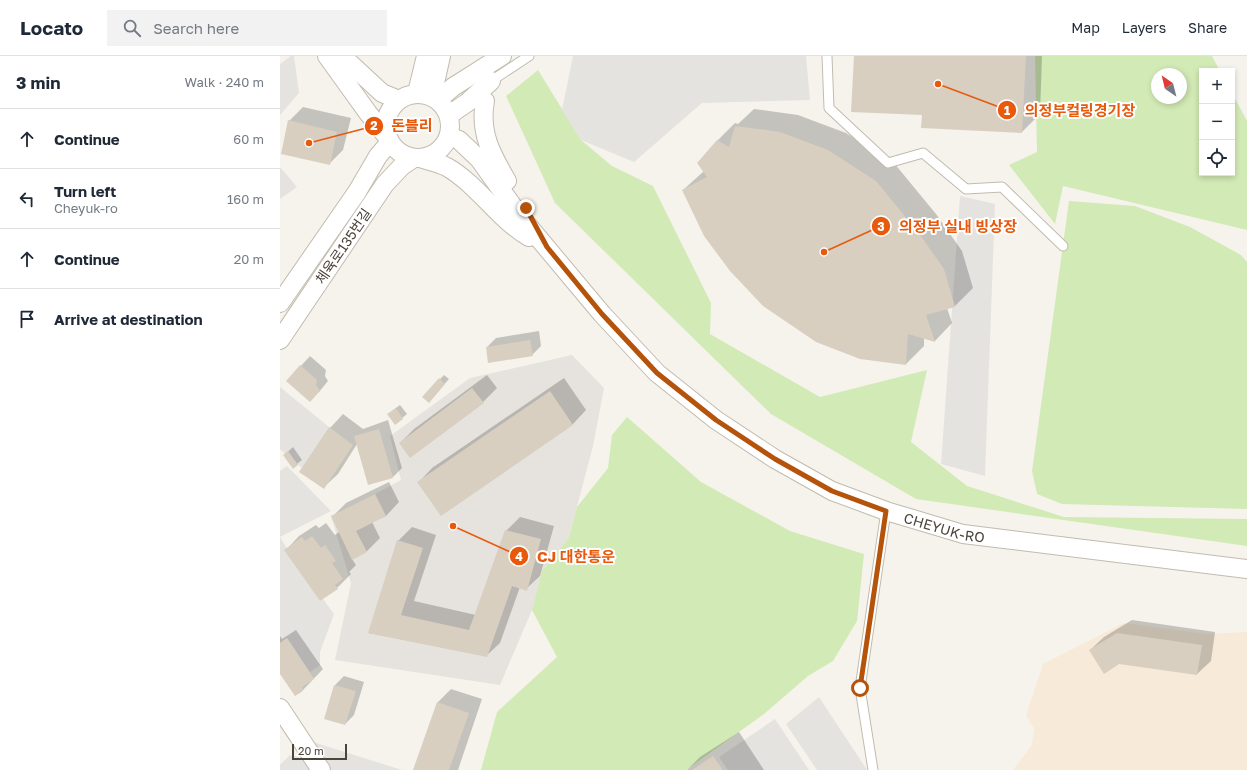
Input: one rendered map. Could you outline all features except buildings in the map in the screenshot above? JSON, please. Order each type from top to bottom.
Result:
[{"type":"street","points":[[327,56],[368,113],[401,153],[446,167],[463,179],[517,230],[547,247]]},
{"type":"street","points":[[342,56],[382,93],[399,100]]},
{"type":"street","points":[[417,158],[430,156],[438,151],[445,144],[449,136],[451,125],[446,109],[429,96],[426,56]]},
{"type":"street","points":[[429,96],[442,56]]},
{"type":"street","points":[[389,140],[386,128],[387,117],[392,107],[399,100],[408,95],[429,96],[453,87],[502,56]]},
{"type":"street","points":[[449,115],[468,102],[492,81]]},
{"type":"street","points":[[485,101],[482,123],[492,154],[509,185],[526,208],[547,247]]},
{"type":"street","points":[[449,136],[459,140],[479,159],[520,216],[547,247]]},
{"type":"street","name":"체육로135번길","points":[[280,303],[357,192],[389,140]]},
{"type":"street","name":"체육로135번길","points":[[280,340],[385,184],[402,166],[417,158]]},
{"type":"street","name":"CHEYUK-RO","points":[[547,247],[602,314],[657,373],[716,420],[775,459],[832,491],[886,511],[963,534],[1247,569]]},
{"type":"street","points":[[280,708],[321,770]]},
{"type":"lane","points":[[485,101],[492,81],[530,56]]},
{"type":"lane","points":[[827,56],[829,108],[888,163],[923,153],[966,189],[1002,187],[1063,246]]},
{"type":"lane","points":[[873,770],[860,688],[886,511]]},
{"type":"shaded area","points":[[291,56],[294,56],[299,93],[280,115],[280,64]]},
{"type":"shaded area","points":[[573,56],[806,56],[810,100],[702,103],[634,162],[581,140],[562,110]]},
{"type":"shaded area","points":[[280,167],[297,187],[280,199]]},
{"type":"shaded area","points":[[960,196],[995,204],[985,476],[941,464]]},
{"type":"shaded area","points":[[572,355],[604,388],[593,446],[569,537],[542,571],[532,610],[500,685],[335,660],[351,583],[331,516],[401,480],[390,436],[470,378]]},
{"type":"shaded area","points":[[280,387],[329,427],[302,468],[280,450]]},
{"type":"shaded area","points":[[287,466],[331,511],[280,537],[280,471]]},
{"type":"shaded area","points":[[280,537],[320,601],[323,599],[334,614],[320,652],[320,665],[310,672],[287,638],[280,643]]},
{"type":"shaded area","points":[[1124,623],[1207,634],[1247,632],[1247,770],[1013,770],[1032,745],[1034,728],[1026,715],[1043,664]]},
{"type":"shaded area","points":[[819,697],[867,770],[817,770],[786,724]]},
{"type":"shaded area","points":[[775,719],[809,770],[728,770],[719,757]]},
{"type":"shaded area","points":[[313,742],[402,770],[331,770]]},
{"type":"shaded area","points":[[290,755],[304,759],[311,770],[280,770],[280,765]]},
{"type":"green space","points":[[1035,56],[1212,56],[1218,68],[1199,68],[1199,176],[1235,176],[1235,99],[1247,121],[1247,230],[1063,186],[1055,224],[1009,165],[1037,152]]},
{"type":"green space","points":[[538,70],[581,140],[612,166],[653,186],[711,303],[710,334],[820,397],[927,370],[911,442],[967,486],[1064,517],[1247,519],[1247,546],[916,499],[771,414],[555,203],[506,96]]},
{"type":"green space","points":[[1069,201],[1135,206],[1190,227],[1241,255],[1247,262],[1247,509],[1062,504],[1037,494],[1032,471]]},
{"type":"green space","points":[[627,417],[701,482],[790,531],[864,554],[857,621],[833,661],[808,676],[764,714],[686,770],[481,770],[497,712],[557,657],[532,610],[542,571],[569,537],[577,507],[608,468],[612,435]]},
{"type":"place","name":"의정부컬링경기장","points":[[938,84]]},
{"type":"place","name":"돈블리","points":[[309,143]]},
{"type":"place","name":"의정부 실내 빙상장","points":[[824,252]]},
{"type":"place","name":"CJ 대한통운","points":[[453,526]]},
{"type":"route","points":[[526,208],[547,247],[602,314],[657,373],[716,420],[775,459],[832,491],[886,511],[860,688]]}]
